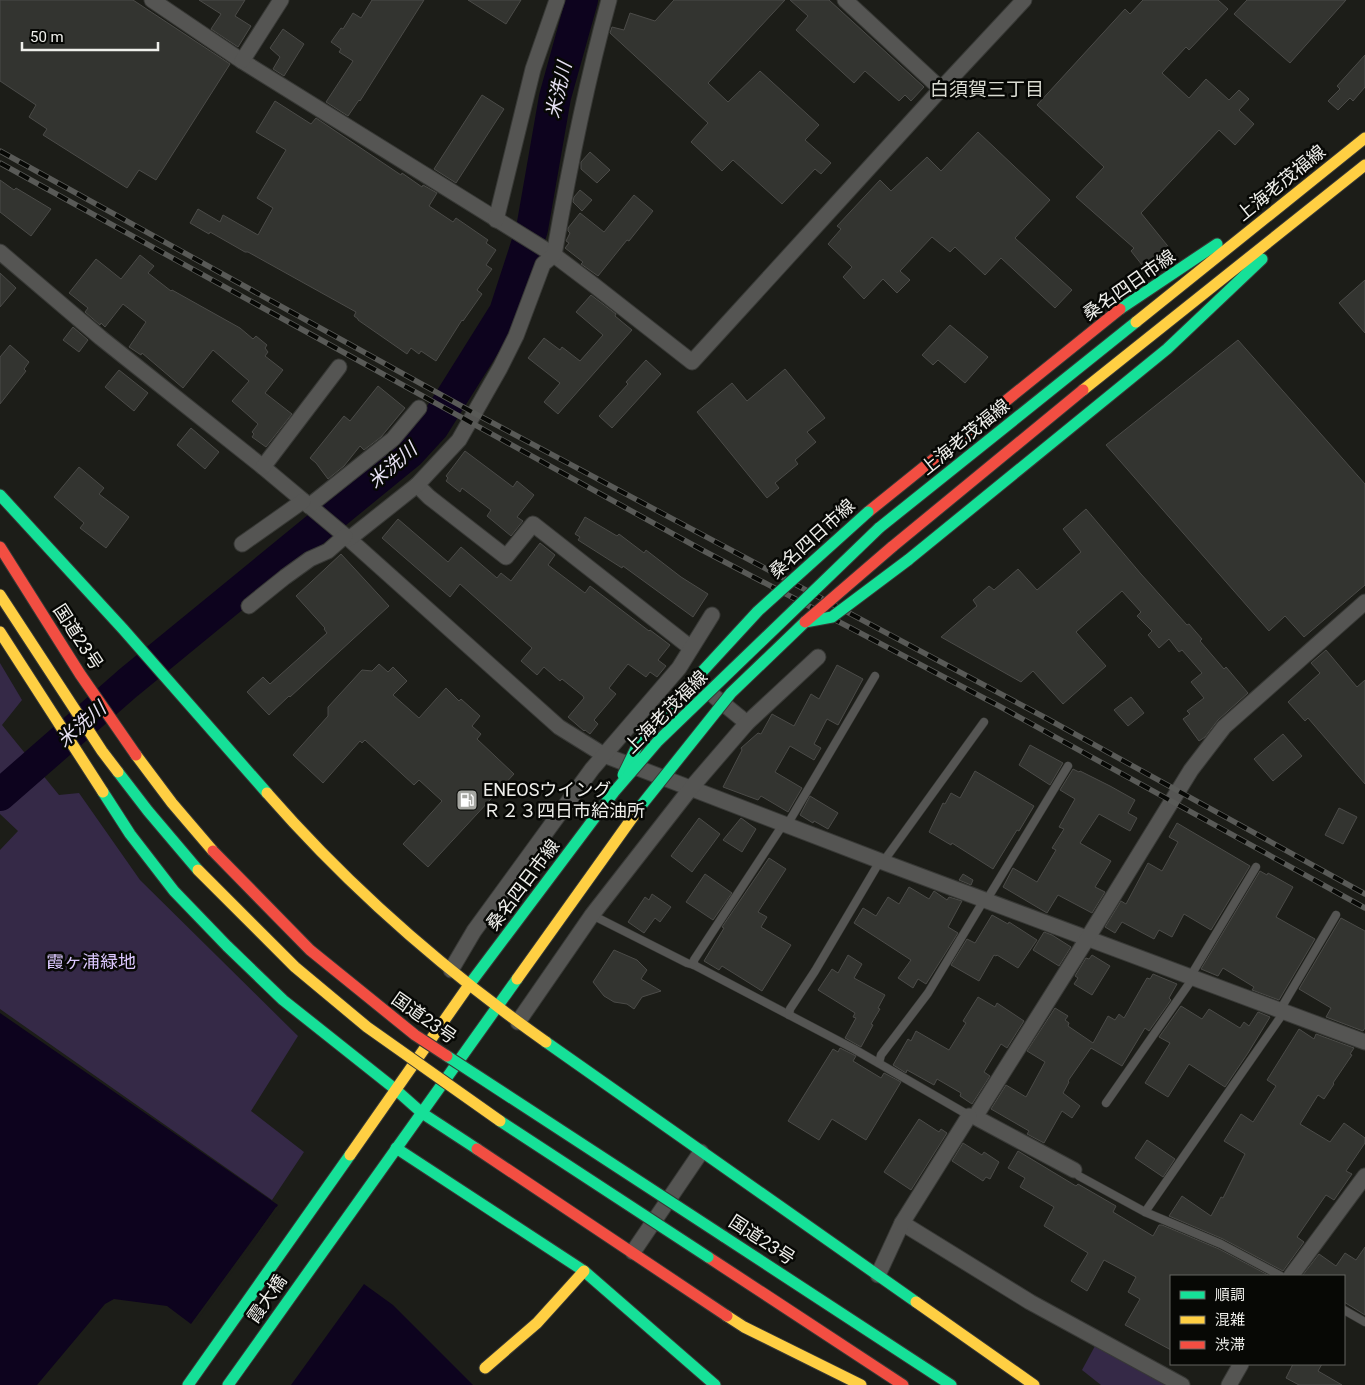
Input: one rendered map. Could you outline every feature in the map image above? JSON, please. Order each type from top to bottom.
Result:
[{"type":"main road","name":"桑名四日市線","points":[[188,1385],[395,1089],[469,986],[614,792],[641,738],[758,611],[868,512],[1128,303],[1205,253],[1365,126]]},
{"type":"main road","name":"上海老茂福線","points":[[614,792],[658,741],[880,528],[1365,138]]},
{"type":"main road","points":[[422,1113],[640,807],[731,693],[805,622],[892,547],[1365,165]]},
{"type":"main road","points":[[805,622],[832,617],[908,560],[1167,349],[1276,246],[1365,173]]},
{"type":"main road","points":[[0,495],[123,629],[285,814],[412,938],[498,1008],[1034,1385]]},
{"type":"main road","name":"国道23号","points":[[0,547],[81,674],[166,796],[213,851],[310,950],[415,1035],[951,1385]]},
{"type":"main road","points":[[0,595],[102,751],[148,810],[198,870],[295,967],[367,1027],[477,1106],[903,1385]]},
{"type":"main road","points":[[0,632],[130,834],[174,891],[283,1000],[395,1089],[422,1113],[744,1327],[861,1385]]},
{"type":"main road","name":"霞大橋","points":[[228,1385],[422,1113]]},
{"type":"main road","points":[[396,1148],[584,1271],[715,1385]]},
{"type":"main road","points":[[485,1368],[537,1323],[584,1271]]},
{"type":"street","points":[[152,0],[242,61],[551,254],[692,362],[941,88],[1024,0]]},
{"type":"street","points":[[242,61],[281,0]]},
{"type":"street","points":[[502,223],[533,69],[557,0]]},
{"type":"street","points":[[248,606],[310,559],[328,551],[345,536],[417,485],[459,440],[470,422],[516,336],[543,264],[551,254],[572,150],[595,50],[609,0]]},
{"type":"street","points":[[846,0],[941,88]]},
{"type":"street","points":[[0,252],[101,338],[345,536],[552,722],[604,755],[882,862],[1365,1042]]},
{"type":"street","points":[[262,467],[338,367]]},
{"type":"street","points":[[242,544],[306,503],[393,439],[418,408]]},
{"type":"street","points":[[417,485],[429,498],[506,556],[533,524],[691,648]]},
{"type":"street","points":[[878,1275],[902,1223],[1088,939],[1191,770],[1224,727],[1365,602]]},
{"type":"street","points":[[451,970],[474,931],[592,769],[679,668],[712,615]]},
{"type":"street","points":[[518,1022],[592,915],[691,788],[747,723],[818,657]]},
{"type":"street","points":[[679,668],[747,723]]},
{"type":"street","points":[[972,1117],[1074,1170]]},
{"type":"street","points":[[633,1252],[701,1152]]},
{"type":"street","points":[[1292,1275],[1365,1176]]},
{"type":"street","points":[[902,1223],[1030,1302],[1182,1385]]},
{"type":"street","points":[[1229,1385],[1240,1365]]},
{"type":"lane","points":[[694,965],[694,960],[786,824],[875,676]]},
{"type":"lane","points":[[788,1015],[882,862],[984,722]]},
{"type":"lane","points":[[879,1063],[881,1055],[928,993],[1068,766]]},
{"type":"lane","points":[[1106,1103],[1192,978],[1256,867]]},
{"type":"lane","points":[[592,915],[694,965],[879,1063],[972,1117]]},
{"type":"lane","points":[[1145,1212],[1282,1011],[1336,915]]},
{"type":"lane","points":[[1074,1170],[1079,1176],[1145,1212],[1221,1244],[1279,1275]]},
{"type":"lane","points":[[1345,1311],[1365,1322]]},
{"type":"green space","name":"霞ヶ浦緑地","points":[[0,663],[22,700],[2,725],[59,795],[79,793],[140,880],[298,1036],[251,1111],[304,1152],[272,1200],[0,1009],[0,850],[18,831],[0,814]]},
{"type":"green space","points":[[1095,1346],[1167,1385],[1101,1385],[1082,1370]]},
{"type":"shaded area","points":[[0,1013],[278,1205],[191,1324],[167,1306],[114,1299],[105,1304],[37,1385],[0,1385]]},
{"type":"shaded area","points":[[364,1284],[393,1305],[473,1385],[291,1385]]},
{"type":"pier","points":[[276,1207],[279,1208],[195,1323]]},
{"type":"building","points":[[0,0],[133,0],[230,64],[156,180],[139,170],[127,188],[43,135],[47,129],[29,117],[36,105],[0,81]]},
{"type":"building","points":[[199,0],[245,0],[235,16],[251,26],[238,47],[211,29],[221,14]]},
{"type":"building","points":[[372,0],[424,0],[360,101],[348,116],[326,102],[353,61],[339,52],[341,49],[331,42],[341,28],[343,29],[353,13],[361,18]]},
{"type":"building","points":[[468,0],[521,0],[506,24]]},
{"type":"building","points":[[674,0],[785,0],[708,83],[728,102],[760,71],[819,125],[805,140],[831,163],[821,174],[815,169],[782,204],[733,160],[722,171],[691,142],[708,123],[610,33],[612,27],[624,30],[630,13],[655,21]]},
{"type":"building","points":[[790,0],[829,0],[924,87],[911,101],[905,95],[899,101],[865,71],[854,83],[796,30],[808,16]]},
{"type":"building","points":[[1143,0],[1218,0],[1228,9],[1189,50],[1186,47],[1162,73],[1189,98],[1206,79],[1229,100],[1239,90],[1249,99],[1239,110],[1254,124],[1235,145],[1219,130],[1141,213],[1171,250],[1146,270],[1131,251],[1134,248],[1076,197],[1104,167],[1037,105],[1125,9],[1130,14]]},
{"type":"building","points":[[1247,0],[1346,0],[1290,63],[1234,14]]},
{"type":"building","points":[[283,29],[304,44],[284,76],[273,69],[280,57],[270,48]]},
{"type":"building","points":[[1365,55],[1365,87],[1353,101],[1350,98],[1338,110],[1328,101],[1340,89],[1337,86]]},
{"type":"building","points":[[482,95],[504,109],[456,183],[434,169]]},
{"type":"building","points":[[275,101],[311,124],[316,118],[401,175],[402,173],[422,187],[423,185],[437,193],[429,206],[453,222],[456,218],[488,240],[486,243],[496,250],[486,265],[492,269],[477,290],[482,294],[462,320],[436,361],[421,351],[419,354],[411,348],[407,354],[358,320],[354,316],[356,312],[248,252],[190,223],[198,209],[220,222],[223,215],[258,235],[273,208],[257,198],[286,150],[256,132]]},
{"type":"building","points":[[978,132],[1050,200],[1015,238],[1072,290],[1055,308],[1001,258],[985,275],[955,247],[950,252],[932,237],[900,271],[910,280],[897,293],[883,279],[864,299],[843,277],[852,267],[828,244],[841,229],[837,226],[880,180],[891,191],[927,157],[941,171]]},
{"type":"building","points":[[590,152],[610,170],[597,183],[581,169],[581,162]]},
{"type":"building","points":[[0,180],[14,190],[16,188],[51,209],[31,236],[0,212]]},
{"type":"building","points":[[580,190],[592,200],[582,211],[573,202],[574,197]]},
{"type":"building","points":[[634,195],[653,211],[598,276],[581,264],[583,262],[565,248],[569,243],[566,241],[570,233],[568,228],[580,213],[604,232]]},
{"type":"building","points":[[140,255],[154,266],[148,273],[171,291],[240,328],[253,339],[256,336],[267,345],[265,348],[268,352],[265,356],[283,370],[265,393],[292,414],[266,447],[252,437],[254,434],[252,432],[258,424],[232,401],[249,381],[213,350],[183,388],[142,353],[141,355],[129,347],[146,322],[123,304],[105,327],[85,312],[88,308],[69,293],[96,259],[121,279]]},
{"type":"building","points":[[0,273],[16,288],[0,307]]},
{"type":"building","points":[[1365,280],[1365,333],[1339,303]]},
{"type":"building","points":[[591,295],[616,314],[615,316],[632,330],[558,414],[544,402],[560,383],[528,358],[544,338],[560,350],[562,347],[580,361],[603,335],[576,312]]},
{"type":"building","points":[[950,325],[988,357],[965,383],[938,360],[933,365],[922,355]]},
{"type":"building","points":[[73,327],[88,340],[79,352],[63,340]]},
{"type":"building","points":[[1238,340],[1365,484],[1365,585],[1304,637],[1285,616],[1269,631],[1106,445]]},
{"type":"building","points":[[10,345],[29,362],[24,369],[26,371],[0,404],[0,357]]},
{"type":"building","points":[[646,360],[661,374],[612,428],[599,416],[628,384],[626,382]]},
{"type":"building","points":[[785,369],[825,418],[807,432],[816,442],[795,460],[798,464],[775,483],[779,488],[767,498],[697,412],[732,383],[747,401]]},
{"type":"building","points":[[119,370],[148,393],[134,411],[105,387]]},
{"type":"building","points":[[378,386],[405,408],[381,437],[364,450],[360,446],[344,466],[328,479],[310,458],[344,416],[350,421]]},
{"type":"building","points":[[191,428],[219,452],[205,469],[177,445]]},
{"type":"building","points":[[465,451],[513,487],[517,481],[534,495],[517,517],[523,521],[511,536],[487,516],[491,510],[462,488],[460,492],[446,481],[448,478],[446,476]]},
{"type":"building","points":[[79,467],[104,488],[99,494],[129,517],[106,548],[80,528],[84,523],[54,497]]},
{"type":"building","points":[[1086,509],[1141,574],[1202,639],[1200,641],[1224,669],[1226,667],[1248,693],[1218,720],[1205,737],[1199,741],[1183,719],[1190,714],[1187,711],[1204,698],[1191,682],[1202,673],[1182,650],[1179,652],[1169,639],[1159,648],[1148,635],[1152,631],[1137,616],[1141,612],[1122,591],[1076,632],[1106,666],[1063,704],[1033,671],[1021,682],[941,637],[977,606],[973,600],[989,586],[994,590],[1018,569],[1037,590],[1081,552],[1063,529]]},
{"type":"building","points":[[585,517],[617,536],[619,534],[644,553],[646,550],[681,577],[708,594],[693,617],[623,566],[622,568],[578,540],[580,537],[575,534]]},
{"type":"building","points":[[398,519],[448,562],[461,547],[497,578],[501,573],[511,581],[540,543],[555,555],[548,565],[585,593],[590,586],[670,645],[658,660],[666,666],[657,677],[650,672],[646,677],[628,664],[609,688],[616,694],[594,720],[598,724],[590,734],[584,731],[568,717],[584,698],[583,696],[562,679],[560,681],[544,667],[537,675],[521,661],[532,648],[460,584],[450,597],[382,538]]},
{"type":"building","points":[[341,554],[389,606],[269,715],[247,692],[263,677],[270,684],[327,633],[325,628],[296,596]]},
{"type":"building","points":[[1326,650],[1357,687],[1365,680],[1365,784],[1308,718],[1305,721],[1288,702],[1320,673],[1311,663]]},
{"type":"building","points":[[379,664],[388,672],[393,667],[407,681],[393,695],[419,718],[446,688],[459,701],[461,699],[480,716],[472,726],[481,734],[477,739],[514,774],[428,867],[403,844],[442,801],[419,780],[414,785],[365,740],[362,743],[360,741],[323,783],[293,755],[328,716],[328,707],[362,670],[372,671]]},
{"type":"building","points":[[837,665],[863,679],[838,725],[827,719],[814,744],[821,748],[814,760],[790,746],[775,772],[802,788],[788,812],[761,796],[758,800],[723,787],[742,750],[741,748],[758,733],[761,734],[772,714],[794,726],[811,694],[819,699]]},
{"type":"building","points":[[1131,697],[1144,713],[1128,726],[1114,710]]},
{"type":"building","points":[[1283,734],[1302,756],[1273,781],[1254,759]]},
{"type":"building","points":[[1030,745],[1063,763],[1050,785],[1019,765]]},
{"type":"building","points":[[1073,769],[1135,800],[1128,813],[1137,818],[1130,831],[1099,814],[1080,843],[1111,861],[1095,887],[1105,892],[1092,913],[1058,895],[1047,913],[1003,887],[1013,868],[1037,882],[1056,850],[1052,848],[1064,829],[1059,827],[1075,799],[1060,790]]},
{"type":"building","points":[[975,771],[1034,806],[993,869],[952,843],[951,845],[929,832],[943,803],[945,804],[951,793],[960,798]]},
{"type":"building","points":[[810,796],[838,813],[828,829],[800,815]]},
{"type":"building","points":[[1339,808],[1357,817],[1343,844],[1325,835]]},
{"type":"building","points":[[699,818],[720,834],[692,872],[671,856]]},
{"type":"building","points":[[741,818],[756,829],[742,852],[723,840]]},
{"type":"building","points":[[1177,823],[1250,866],[1211,930],[1184,914],[1172,937],[1159,930],[1154,939],[1122,922],[1115,933],[1105,927],[1121,901],[1126,904],[1148,863],[1162,871],[1178,842],[1169,837]]},
{"type":"building","points":[[769,858],[786,869],[758,912],[767,917],[761,927],[791,945],[762,991],[722,966],[719,970],[704,961],[724,928],[722,927]]},
{"type":"building","points":[[1260,871],[1267,875],[1268,873],[1293,887],[1276,917],[1315,939],[1279,1000],[1252,990],[1254,987],[1223,968],[1218,976],[1201,969]]},
{"type":"building","points":[[705,874],[732,893],[713,920],[686,902]]},
{"type":"building","points":[[963,874],[973,880],[971,885],[959,880]]},
{"type":"building","points":[[909,887],[929,899],[934,891],[947,900],[949,897],[962,901],[948,927],[958,933],[926,984],[918,979],[913,988],[898,978],[911,960],[854,923],[863,908],[876,916],[888,897],[899,904]]},
{"type":"building","points":[[652,894],[671,907],[660,922],[655,918],[644,933],[628,922],[645,897],[649,900]]},
{"type":"building","points":[[992,915],[1008,924],[1009,922],[1037,940],[1018,968],[994,955],[979,981],[951,965],[967,939],[975,943]]},
{"type":"building","points":[[1341,918],[1365,931],[1365,1028],[1363,1031],[1326,1017],[1331,1008],[1299,989]]},
{"type":"building","points":[[1044,932],[1071,947],[1059,966],[1033,950]]},
{"type":"building","points":[[614,950],[637,960],[647,970],[641,979],[661,991],[642,997],[634,1009],[627,1004],[614,1002],[604,996],[593,982]]},
{"type":"building","points":[[848,955],[862,964],[854,978],[885,995],[878,1008],[880,1009],[871,1024],[873,1025],[861,1047],[845,1038],[856,1018],[853,1017],[855,1013],[818,990],[832,969],[838,973]]},
{"type":"building","points":[[1092,955],[1110,966],[1092,995],[1074,984],[1078,978],[1075,976],[1086,958],[1089,959]]},
{"type":"building","points":[[1153,974],[1177,984],[1169,998],[1171,1000],[1149,1031],[1145,1028],[1122,1066],[1091,1048],[1068,1081],[1063,1093],[1080,1106],[1072,1118],[1062,1111],[1044,1143],[1027,1134],[1029,1131],[991,1109],[1006,1085],[1026,1097],[1045,1062],[1027,1051],[1055,1008],[1068,1016],[1065,1020],[1069,1023],[1068,1026],[1093,1043],[1108,1016],[1115,1020],[1119,1014],[1124,1018],[1147,978],[1150,979]]},
{"type":"building","points":[[978,997],[995,1007],[997,1003],[1024,1021],[1007,1048],[1001,1044],[984,1072],[990,1076],[972,1104],[960,1096],[961,1093],[937,1079],[934,1085],[907,1070],[906,1073],[893,1065],[908,1039],[911,1041],[916,1031],[949,1050],[966,1023],[963,1021]]},
{"type":"building","points":[[1181,1006],[1202,1019],[1209,1009],[1240,1028],[1244,1022],[1249,1026],[1258,1012],[1270,1017],[1225,1087],[1189,1064],[1168,1097],[1145,1083],[1170,1043],[1159,1037]]},
{"type":"building","points":[[1299,1029],[1314,1039],[1316,1034],[1354,1048],[1350,1054],[1352,1055],[1324,1099],[1318,1095],[1300,1124],[1330,1142],[1344,1123],[1365,1138],[1365,1143],[1346,1171],[1352,1174],[1334,1200],[1326,1195],[1297,1237],[1304,1242],[1283,1271],[1223,1239],[1169,1216],[1182,1196],[1211,1216],[1221,1197],[1223,1198],[1245,1154],[1224,1141],[1241,1114],[1253,1122],[1276,1086],[1267,1080]]},
{"type":"building","points":[[840,1048],[856,1056],[853,1061],[881,1078],[884,1073],[901,1082],[866,1140],[832,1119],[819,1140],[788,1121],[833,1049],[838,1052]]},
{"type":"building","points":[[919,1119],[939,1132],[941,1129],[947,1133],[911,1190],[884,1172]]},
{"type":"building","points":[[1147,1140],[1175,1159],[1163,1177],[1135,1158]]},
{"type":"building","points":[[963,1143],[982,1155],[984,1152],[999,1162],[990,1179],[986,1177],[983,1181],[952,1161]]},
{"type":"building","points":[[1018,1151],[1076,1186],[1078,1184],[1116,1206],[1113,1212],[1153,1236],[1159,1225],[1162,1225],[1219,1249],[1268,1275],[1170,1275],[1170,1349],[1125,1325],[1140,1299],[1128,1292],[1136,1277],[1104,1260],[1087,1291],[1071,1281],[1088,1253],[1044,1226],[1054,1207],[1020,1187],[1025,1178],[1008,1168]]},
{"type":"building","points":[[1365,1247],[1365,1315],[1345,1303],[1345,1275],[1303,1275],[1319,1254],[1336,1266],[1345,1253],[1356,1260]]},
{"type":"building","points":[[1292,1365],[1321,1365],[1318,1371],[1342,1385],[1299,1385],[1286,1378]]},
{"type":"waterway","name":"米洗川","points":[[0,795],[128,683],[410,452],[433,427],[505,312],[532,229],[555,97],[582,0]]},
{"type":"railway","points":[[0,151],[474,413],[1044,717],[1365,894]]},
{"type":"railway","points":[[0,163],[704,551],[999,706],[1365,908]]},
{"type":"traffic: fast","points":[[1120,309],[1217,244]]},
{"type":"traffic: fast","points":[[908,560],[1167,349],[1262,259]]},
{"type":"traffic: fast","points":[[879,528],[1136,322]]},
{"type":"traffic: fast","points":[[0,495],[123,629],[267,793]]},
{"type":"traffic: fast","points":[[623,775],[641,738],[758,611],[868,512]]},
{"type":"traffic: fast","points":[[614,792],[658,741],[879,528]]},
{"type":"traffic: fast","points":[[640,807],[731,693],[805,622],[832,617],[908,560]]},
{"type":"traffic: fast","points":[[118,772],[198,870]]},
{"type":"traffic: fast","points":[[103,792],[130,834],[174,891],[283,1000],[395,1089],[422,1113],[477,1149]]},
{"type":"traffic: fast","points":[[469,985],[614,792]]},
{"type":"traffic: fast","points":[[228,1385],[517,979]]},
{"type":"traffic: fast","points":[[546,1042],[916,1302]]},
{"type":"traffic: fast","points":[[447,1056],[723,1236]]},
{"type":"traffic: fast","points":[[500,1121],[708,1257]]},
{"type":"traffic: fast","points":[[396,1148],[584,1271],[715,1385]]},
{"type":"traffic: fast","points":[[188,1385],[350,1155]]},
{"type":"traffic: fast","points":[[723,1236],[951,1385]]},
{"type":"traffic: slow","points":[[1136,322],[1365,138]]},
{"type":"traffic: slow","points":[[1083,390],[1365,165]]},
{"type":"traffic: slow","points":[[0,595],[102,751],[118,772]]},
{"type":"traffic: slow","points":[[0,632],[103,792]]},
{"type":"traffic: slow","points":[[136,755],[172,803],[213,851]]},
{"type":"traffic: slow","points":[[267,793],[298,828],[399,926],[471,986],[546,1042]]},
{"type":"traffic: slow","points":[[517,979],[640,807]]},
{"type":"traffic: slow","points":[[198,870],[295,967],[367,1027],[500,1121]]},
{"type":"traffic: slow","points":[[350,1155],[469,985]]},
{"type":"traffic: slow","points":[[485,1368],[537,1323],[584,1271]]},
{"type":"traffic: slow","points":[[916,1302],[1034,1385]]},
{"type":"traffic: slow","points":[[727,1316],[744,1327],[861,1385]]},
{"type":"traffic: jam","points":[[868,512],[1120,309]]},
{"type":"traffic: jam","points":[[892,547],[1083,390]]},
{"type":"traffic: jam","points":[[0,547],[80,674],[136,755]]},
{"type":"traffic: jam","points":[[805,622],[892,547]]},
{"type":"traffic: jam","points":[[213,851],[310,950],[415,1035],[447,1056]]},
{"type":"traffic: jam","points":[[477,1149],[727,1316]]},
{"type":"traffic: jam","points":[[708,1257],[903,1385]]},
{"type":"place","name":"ENEOSウイング Ｒ２３四日市給油所","points":[[467,800]]},
{"type":"district","name":"白須賀三丁目","points":[[987,89]]}]
